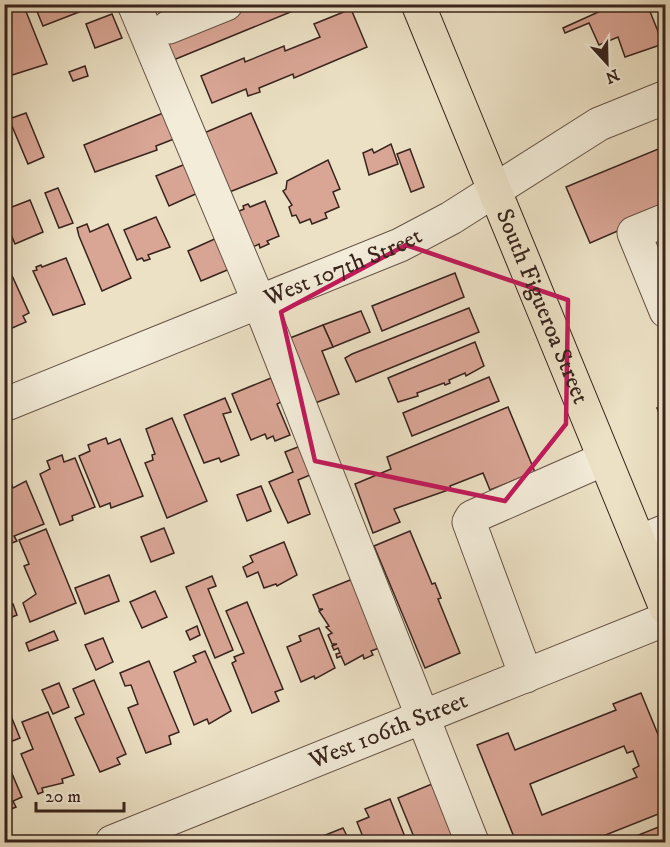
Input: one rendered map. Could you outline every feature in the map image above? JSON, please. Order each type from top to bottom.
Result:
[{"type":"main road","name":"South Figueroa Street","points":[[418,4],[604,459],[652,537],[666,608]]},
{"type":"street","points":[[134,4],[259,302],[472,843]]},
{"type":"street","points":[[170,27],[226,4]]},
{"type":"street","name":"West 107th Street","points":[[4,405],[400,245],[451,218],[598,124],[665,99]]},
{"type":"street","points":[[666,220],[634,233],[666,311]]},
{"type":"street","points":[[526,676],[469,522],[472,517],[604,459]]},
{"type":"street","name":"West 106th Street","points":[[112,843],[666,619]]},
{"type":"highlighted area","points":[[406,245],[568,300],[566,424],[505,501],[315,461],[281,312]]},
{"type":"building","points":[[23,4],[47,64],[9,76],[7,71],[4,72],[4,13]]},
{"type":"building","points":[[34,4],[91,4],[92,7],[43,26]]},
{"type":"building","points":[[257,4],[310,4],[171,61],[163,43]]},
{"type":"building","points":[[616,4],[647,4],[663,44],[625,57],[618,37],[599,45],[589,23],[565,33],[563,28]]},
{"type":"building","points":[[351,9],[367,47],[294,78],[293,74],[259,88],[260,92],[248,96],[246,89],[212,103],[201,76],[244,58],[245,62],[284,46],[285,51],[320,37],[314,24]]},
{"type":"building","points":[[112,14],[122,38],[95,48],[86,24]]},
{"type":"building","points":[[85,66],[88,76],[73,81],[69,72]]},
{"type":"building","points":[[168,111],[179,137],[156,146],[157,150],[95,172],[84,145]]},
{"type":"building","points":[[26,113],[44,157],[28,164],[9,119]]},
{"type":"building","points":[[251,113],[277,173],[222,195],[197,136]]},
{"type":"building","points":[[391,144],[398,164],[369,175],[363,153],[372,149],[374,153]]},
{"type":"building","points":[[663,147],[666,210],[590,243],[566,187]]},
{"type":"building","points":[[410,149],[424,187],[411,192],[397,154]]},
{"type":"building","points":[[328,160],[340,189],[333,192],[339,207],[325,213],[327,218],[312,224],[310,219],[300,223],[296,215],[292,216],[289,207],[292,205],[283,191],[286,189],[287,181]]},
{"type":"building","points":[[188,163],[200,192],[169,206],[156,176]]},
{"type":"building","points":[[58,188],[73,223],[59,228],[45,193]]},
{"type":"building","points":[[30,200],[43,232],[15,244],[4,217],[4,210]]},
{"type":"building","points":[[265,201],[279,236],[267,241],[269,244],[260,248],[259,244],[251,248],[237,212],[248,204],[250,207]]},
{"type":"building","points":[[156,217],[170,247],[148,255],[150,259],[137,260],[124,230]]},
{"type":"building","points":[[87,224],[90,232],[108,224],[131,278],[102,291],[77,228]]},
{"type":"building","points":[[219,237],[232,268],[201,281],[188,251]]},
{"type":"building","points":[[4,258],[29,313],[23,316],[26,322],[10,329],[7,322],[4,323]]},
{"type":"building","points":[[66,258],[85,304],[53,315],[33,271],[41,265],[42,267]]},
{"type":"building","points":[[455,273],[464,297],[382,331],[372,306]]},
{"type":"building","points":[[469,308],[479,332],[356,382],[345,358]]},
{"type":"building","points":[[361,311],[370,332],[333,347],[323,325]]},
{"type":"building","points":[[323,325],[333,347],[322,351],[339,394],[315,403],[285,340]]},
{"type":"building","points":[[475,342],[484,366],[466,376],[465,373],[449,380],[450,383],[445,385],[444,383],[417,393],[418,396],[398,402],[388,378]]},
{"type":"building","points":[[489,377],[499,401],[412,436],[403,413]]},
{"type":"building","points":[[271,378],[281,402],[277,404],[290,435],[275,441],[273,436],[267,439],[265,434],[251,440],[232,394]]},
{"type":"building","points":[[225,398],[231,412],[223,414],[239,455],[221,462],[219,458],[204,463],[184,415]]},
{"type":"building","points":[[666,405],[666,430],[657,408]]},
{"type":"building","points":[[508,407],[535,472],[490,490],[483,473],[450,486],[451,489],[394,509],[400,522],[373,533],[355,484],[391,469],[387,457]]},
{"type":"building","points":[[172,418],[207,501],[167,518],[145,463],[153,460],[152,455],[155,454],[146,429]]},
{"type":"building","points":[[106,438],[108,444],[120,439],[143,496],[111,508],[110,503],[100,507],[79,456],[90,451],[88,445]]},
{"type":"building","points":[[303,445],[310,475],[298,480],[310,514],[288,523],[269,482],[293,472],[285,452]]},
{"type":"building","points":[[62,455],[64,462],[75,458],[95,507],[72,516],[73,520],[60,525],[40,474],[50,469],[47,461]]},
{"type":"building","points":[[9,478],[13,488],[26,481],[44,524],[14,536],[17,541],[9,544],[4,536],[4,479]]},
{"type":"building","points":[[261,486],[271,511],[247,521],[237,495]]},
{"type":"building","points":[[164,528],[174,553],[151,562],[141,537]]},
{"type":"building","points":[[46,529],[76,603],[30,622],[23,603],[36,594],[24,566],[29,564],[19,540]]},
{"type":"building","points":[[410,531],[432,584],[435,583],[441,598],[438,599],[460,653],[425,668],[374,546]]},
{"type":"building","points":[[284,542],[297,575],[277,586],[276,584],[264,588],[258,572],[247,577],[243,567],[253,562],[250,556]]},
{"type":"building","points":[[109,575],[119,601],[85,614],[75,588]]},
{"type":"building","points":[[212,576],[216,586],[208,589],[233,650],[215,658],[186,587]]},
{"type":"building","points":[[355,578],[368,610],[363,612],[366,612],[379,648],[371,651],[373,655],[364,659],[363,655],[345,665],[341,656],[337,658],[336,654],[340,653],[338,648],[334,650],[332,646],[337,644],[332,644],[328,635],[332,633],[326,627],[329,626],[319,611],[323,609],[319,609],[313,595]]},
{"type":"building","points":[[155,591],[167,617],[142,628],[130,602]]},
{"type":"building","points":[[247,602],[283,689],[275,692],[279,701],[252,713],[232,663],[236,661],[234,657],[244,653],[226,611]]},
{"type":"building","points":[[13,604],[17,615],[5,620],[4,608]]},
{"type":"building","points":[[197,626],[200,635],[190,640],[186,631]]},
{"type":"building","points":[[319,628],[335,668],[315,679],[314,676],[301,682],[287,647],[301,641],[299,636]]},
{"type":"building","points":[[54,631],[58,640],[29,651],[26,643]]},
{"type":"building","points":[[103,638],[113,662],[96,670],[85,645]]},
{"type":"building","points":[[205,651],[231,711],[209,724],[207,719],[194,725],[174,672],[196,662],[193,656]]},
{"type":"building","points":[[149,661],[179,732],[169,736],[171,744],[146,753],[128,708],[138,704],[131,685],[125,686],[120,673]]},
{"type":"building","points":[[94,680],[126,754],[117,758],[120,764],[100,772],[75,718],[84,714],[73,689]]},
{"type":"building","points":[[59,683],[69,707],[53,714],[42,690]]},
{"type":"building","points":[[641,693],[666,754],[666,811],[588,842],[516,842],[477,745],[508,733],[515,750],[616,710],[613,704]],"holes":[[[624,746],[627,753],[633,751],[639,766],[633,769],[637,777],[542,815],[530,784]]]},
{"type":"building","points":[[9,711],[20,738],[5,744],[4,712]]},
{"type":"building","points":[[48,712],[74,775],[62,779],[63,783],[42,788],[43,792],[38,794],[21,754],[33,749],[22,722]]},
{"type":"building","points":[[4,755],[22,797],[13,801],[16,807],[4,812]]},
{"type":"building","points":[[432,784],[456,842],[416,842],[398,798]]},
{"type":"building","points":[[390,799],[407,842],[365,842],[357,822],[369,817],[365,809]]},
{"type":"building","points":[[666,824],[666,842],[621,842]]},
{"type":"building","points":[[343,828],[350,842],[308,842]]}]
